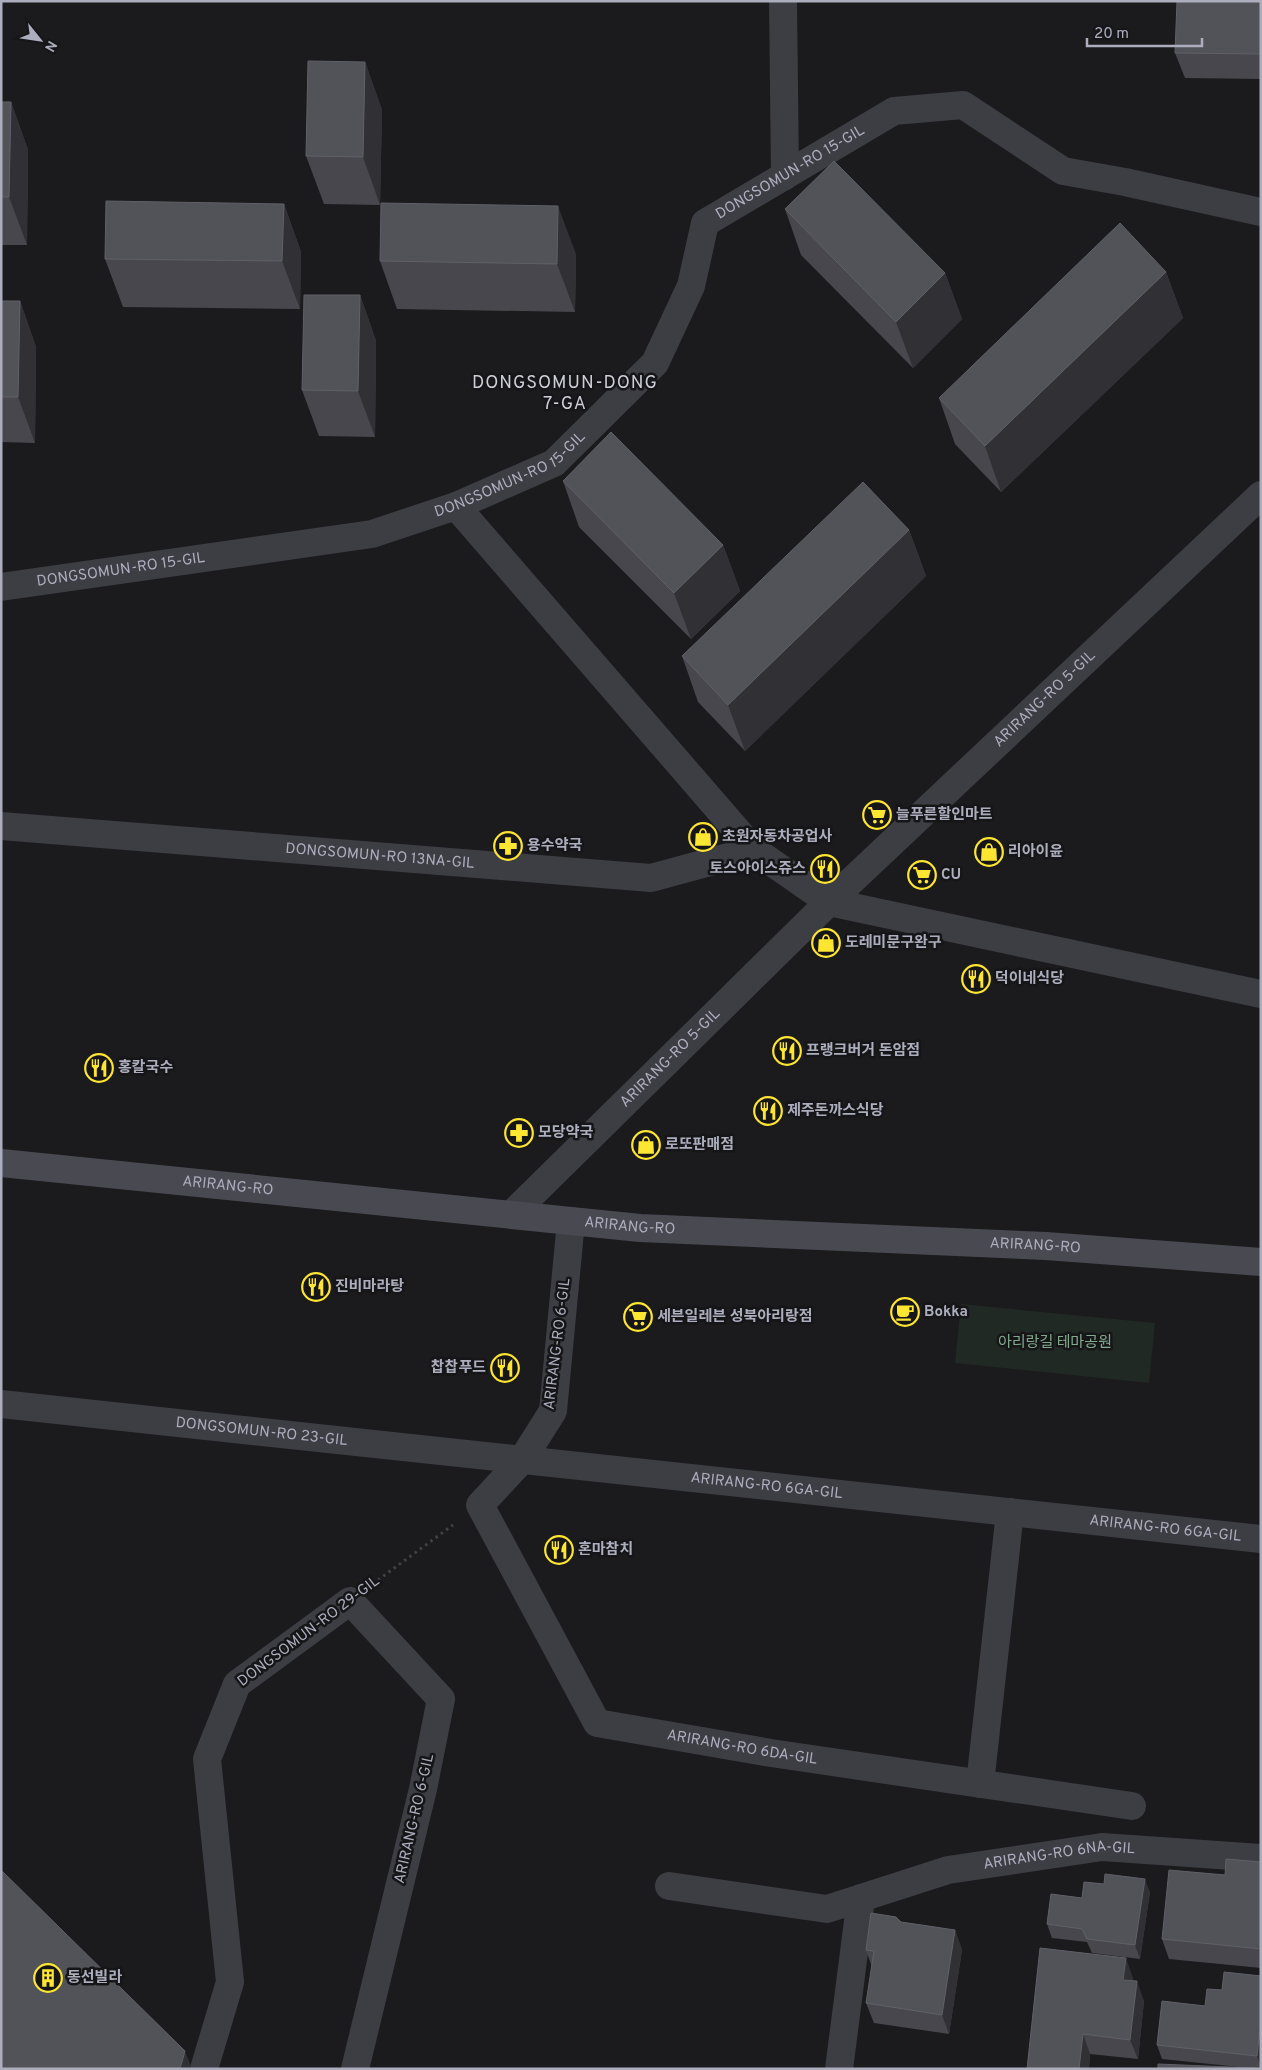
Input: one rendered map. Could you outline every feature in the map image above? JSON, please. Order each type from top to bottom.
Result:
[{"type":"main road","name":"ARIRANG-RO","points":[[1,1163],[640,1228],[1046,1246],[1261,1262]]},
{"type":"street","points":[[783,1],[785,176]]},
{"type":"street","name":"DONGSOMUN-RO 15-GIL","points":[[1,587],[372,534],[456,506],[554,463],[655,363],[691,286],[705,223],[894,111],[962,105],[1063,172],[1125,182],[1261,212]]},
{"type":"street","name":"ARIRANG-RO 5-GIL","points":[[512,1214],[829,902],[1261,495]]},
{"type":"street","points":[[456,506],[754,850],[829,902],[1261,994]]},
{"type":"street","name":"DONGSOMUN-RO 13NA-GIL","points":[[1,826],[651,878],[754,850]]},
{"type":"street","name":"ARIRANG-RO 6-GIL","points":[[522,1460],[553,1410],[571,1221]]},
{"type":"street","name":"DONGSOMUN-RO 23-GIL","points":[[1,1404],[522,1460]]},
{"type":"street","points":[[480,1505],[522,1460]]},
{"type":"street","name":"ARIRANG-RO 6GA-GIL","points":[[522,1460],[1261,1539]]},
{"type":"street","name":"ARIRANG-RO 6DA-GIL","points":[[480,1505],[597,1723],[771,1753],[1132,1806]]},
{"type":"street","points":[[980,1784],[1010,1512]]},
{"type":"street","name":"ARIRANG-RO 6-GIL","points":[[350,1601],[441,1699],[423,1788],[355,2069]]},
{"type":"street","name":"DONGSOMUN-RO 29-GIL","points":[[197,2064],[230,1982],[207,1759],[236,1684],[350,1601]]},
{"type":"street","name":"ARIRANG-RO 6NA-GIL","points":[[669,1886],[827,1909],[948,1870],[1102,1848],[1261,1858]]},
{"type":"street","points":[[839,2069],[862,1898]]},
{"type":"path","name":"DONGSOMUN-RO 29-GIL","points":[[350,1601],[480,1505]]},
{"type":"green space","name":"아리랑길 테마공원","points":[[961,1304],[1155,1323],[1149,1383],[955,1363]]},
{"type":"building","points":[[1177,1],[1261,1],[1261,54],[1175,53]]},
{"type":"building","points":[[308,61],[365,62],[363,157],[306,156]]},
{"type":"building","points":[[1,102],[11,102],[9,197],[1,197]]},
{"type":"building","points":[[834,161],[945,273],[896,322],[785,209]]},
{"type":"building","points":[[106,201],[284,204],[282,261],[105,259]]},
{"type":"building","points":[[381,203],[558,206],[557,264],[380,261]]},
{"type":"building","points":[[1120,223],[1166,272],[985,446],[939,398]]},
{"type":"building","points":[[304,295],[360,295],[358,391],[302,390]]},
{"type":"building","points":[[1,301],[20,301],[18,397],[1,397]]},
{"type":"building","points":[[611,432],[723,545],[674,593],[563,481]]},
{"type":"building","points":[[863,482],[909,530],[728,705],[682,656]]},
{"type":"building","points":[[1226,1859],[1261,1862],[1261,1949],[1162,1939],[1169,1870],[1225,1875]]},
{"type":"building","name":"동선빌라","points":[[1,1870],[185,2051],[180,2069],[1,2069]]},
{"type":"building","points":[[1105,1874],[1145,1879],[1135,1945],[1087,1939],[1082,1929],[1047,1924],[1051,1894],[1082,1898],[1084,1882],[1104,1884]]},
{"type":"building","points":[[871,1913],[896,1917],[901,1922],[955,1930],[942,2015],[866,2003],[874,1951],[866,1950]]},
{"type":"building","points":[[1040,1948],[1126,1958],[1123,1980],[1137,1981],[1130,2040],[1083,2034],[1079,2069],[1027,2069]]},
{"type":"building","points":[[1224,1972],[1261,1976],[1261,2021],[1257,2056],[1157,2045],[1162,2001],[1205,2006],[1207,1989],[1222,1990]]},
{"type":"building","points":[[1158,2064],[1255,2068],[1158,2069]]},
{"type":"place","name":"늘푸른할인마트","points":[[877,815]]},
{"type":"place","name":"초원자동차공업사","points":[[703,837]]},
{"type":"place","name":"용수약국","points":[[508,846]]},
{"type":"place","name":"리아이윤","points":[[989,852]]},
{"type":"place","name":"토스아이스쥬스","points":[[825,869]]},
{"type":"place","name":"CU","points":[[922,875]]},
{"type":"place","name":"도레미문구완구","points":[[826,943]]},
{"type":"place","name":"덕이네식당","points":[[976,979]]},
{"type":"place","name":"프랭크버거 돈암점","points":[[787,1051]]},
{"type":"place","name":"홍칼국수","points":[[99,1068]]},
{"type":"place","name":"제주돈까스식당","points":[[768,1111]]},
{"type":"place","name":"모당약국","points":[[519,1133]]},
{"type":"place","name":"로또판매점","points":[[646,1145]]},
{"type":"place","name":"진비마라탕","points":[[316,1287]]},
{"type":"place","name":"Bokka","points":[[905,1312]]},
{"type":"place","name":"세븐일레븐 성북아리랑점","points":[[638,1317]]},
{"type":"place","name":"찹찹푸드","points":[[505,1368]]},
{"type":"place","name":"혼마참치","points":[[559,1550]]},
{"type":"place","name":"동선빌라","points":[[48,1978]]},
{"type":"district","name":"DONGSOMUN-DONG 7-GA","points":[[565,393]]}]
